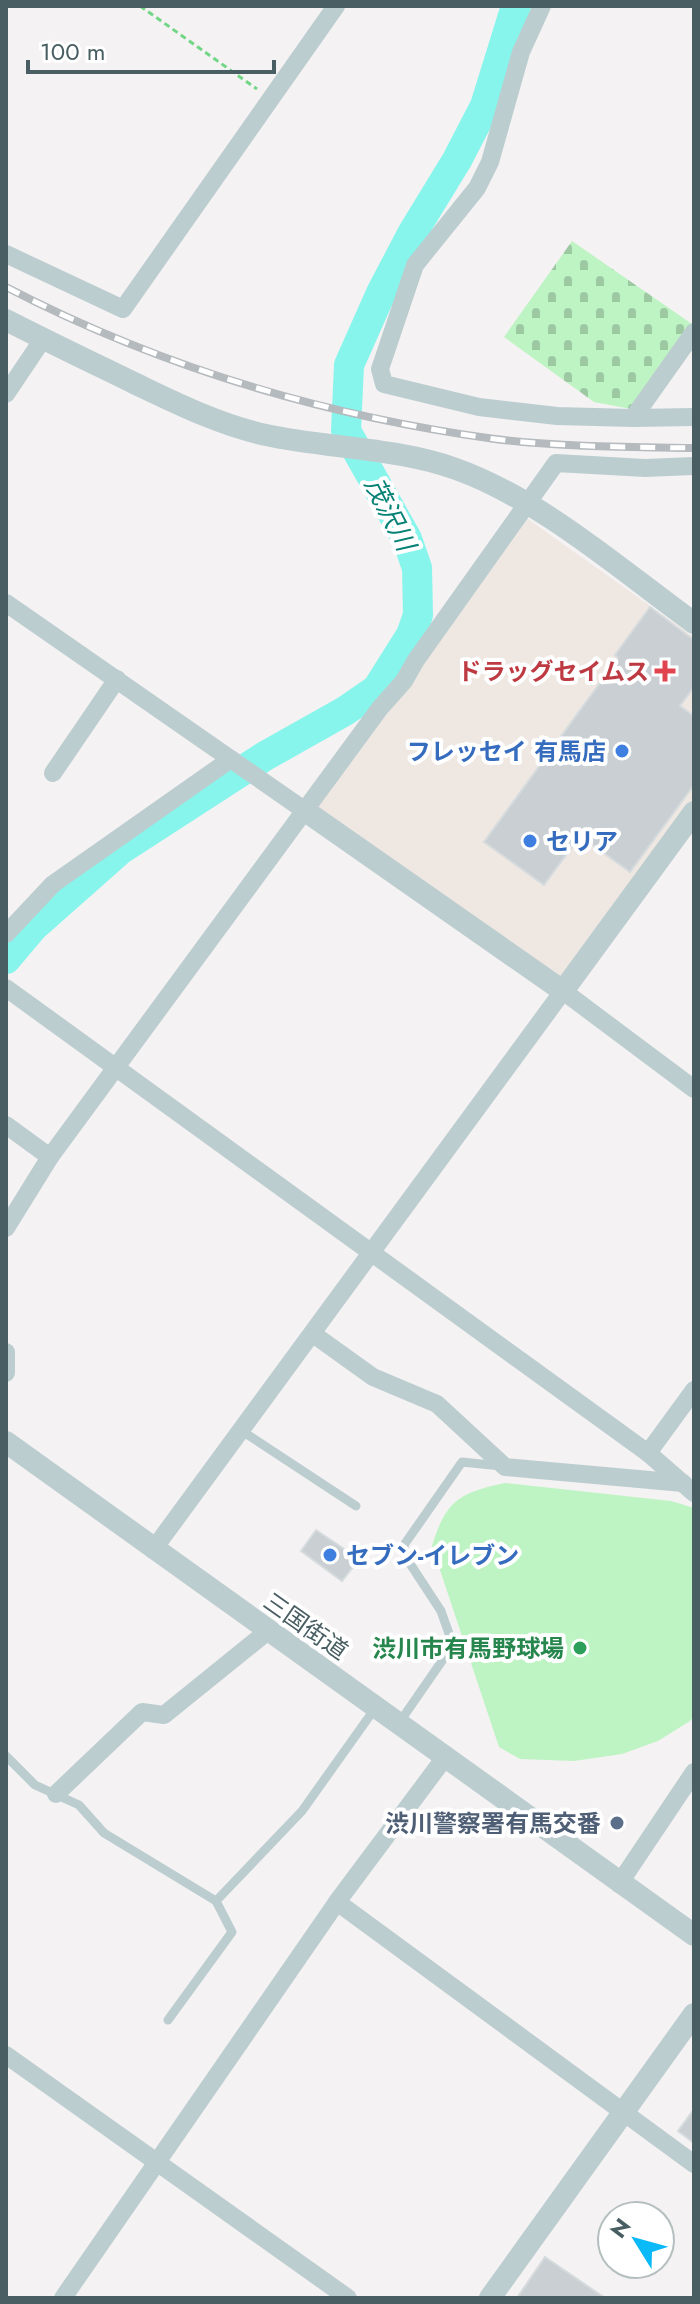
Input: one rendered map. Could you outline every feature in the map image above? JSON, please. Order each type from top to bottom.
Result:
[{"type":"street","points":[[6,254],[123,309],[336,6]]},
{"type":"street","points":[[542,6],[521,52],[490,162],[477,188],[415,265],[380,369],[384,384],[479,407],[557,416],[694,417]]},
{"type":"street","points":[[6,320],[189,409],[232,426],[266,435],[380,452],[454,468],[528,502],[694,623]]},
{"type":"street","points":[[633,418],[694,332]]},
{"type":"street","points":[[6,394],[43,339]]},
{"type":"street","points":[[6,1228],[50,1157],[304,810],[380,708],[404,681],[556,463],[645,468],[694,466]]},
{"type":"street","points":[[6,603],[563,991],[694,1089]]},
{"type":"street","points":[[53,773],[117,679]]},
{"type":"street","points":[[6,934],[53,884],[231,759]]},
{"type":"street","points":[[153,1550],[694,812]]},
{"type":"street","points":[[6,988],[648,1453],[688,1488]]},
{"type":"street","points":[[6,1125],[50,1157]]},
{"type":"street","points":[[313,1334],[373,1377],[437,1404],[505,1467],[688,1488]]},
{"type":"street","points":[[6,1352],[6,1373]]},
{"type":"street","points":[[648,1453],[694,1390]]},
{"type":"street","name":"三国街道","points":[[6,1442],[694,1935]]},
{"type":"street","points":[[56,1794],[142,1712],[164,1715],[268,1631]]},
{"type":"street","points":[[63,2298],[337,1902],[446,1756]]},
{"type":"street","points":[[619,1884],[694,1772]]},
{"type":"street","points":[[337,1902],[694,2164]]},
{"type":"street","points":[[490,2298],[694,2014]]},
{"type":"street","points":[[6,2055],[348,2298]]},
{"type":"lane","points":[[242,1431],[356,1506]]},
{"type":"lane","points":[[399,1723],[453,1645],[441,1611],[405,1556],[404,1545],[462,1462],[505,1467]]},
{"type":"lane","points":[[216,1901],[302,1811],[376,1707]]},
{"type":"lane","points":[[6,1756],[35,1785],[79,1805],[104,1833],[216,1901],[232,1932],[168,2020]]},
{"type":"path","points":[[140,6],[271,99]]},
{"type":"shaded area","points":[[525,517],[694,637],[694,805],[564,983],[311,809]]},
{"type":"green space","points":[[572,241],[692,324],[631,409],[594,402],[504,337]]},
{"type":"green space","name":"渋川市有馬野球場","points":[[505,1483],[671,1501],[694,1508],[694,1716],[690,1721],[658,1741],[622,1754],[574,1761],[520,1759],[499,1747],[432,1546],[443,1518],[456,1501],[465,1495]]},
{"type":"building","name":"フレッセイ 有馬店","points":[[650,607],[694,640],[694,687],[680,706],[694,716],[694,785],[630,872],[580,836],[544,885],[484,842],[618,658],[615,655]]},
{"type":"building","name":"セブン-イレブン","points":[[316,1530],[359,1559],[342,1581],[301,1551]]},
{"type":"building","points":[[694,2109],[694,2143],[678,2131]]},
{"type":"building","points":[[545,2257],[605,2298],[517,2298]]},
{"type":"waterway","name":"茂沢川","points":[[6,959],[33,927],[120,850],[265,756],[345,711],[377,689],[411,635],[418,615],[417,568],[407,539],[346,431],[349,365],[413,232],[457,160],[485,106],[516,6]]},
{"type":"railway","points":[[6,287],[123,341],[183,364],[306,402],[368,417],[520,442],[694,448]]},
{"type":"place","name":"ドラッグセイムス","points":[[665,671]]},
{"type":"place","name":"フレッセイ 有馬店","points":[[622,751]]},
{"type":"place","name":"セリア","points":[[530,841]]},
{"type":"place","name":"セブン-イレブン","points":[[330,1555]]},
{"type":"place","name":"渋川市有馬野球場","points":[[580,1648]]},
{"type":"place","name":"渋川警察署有馬交番","points":[[617,1823]]}]
